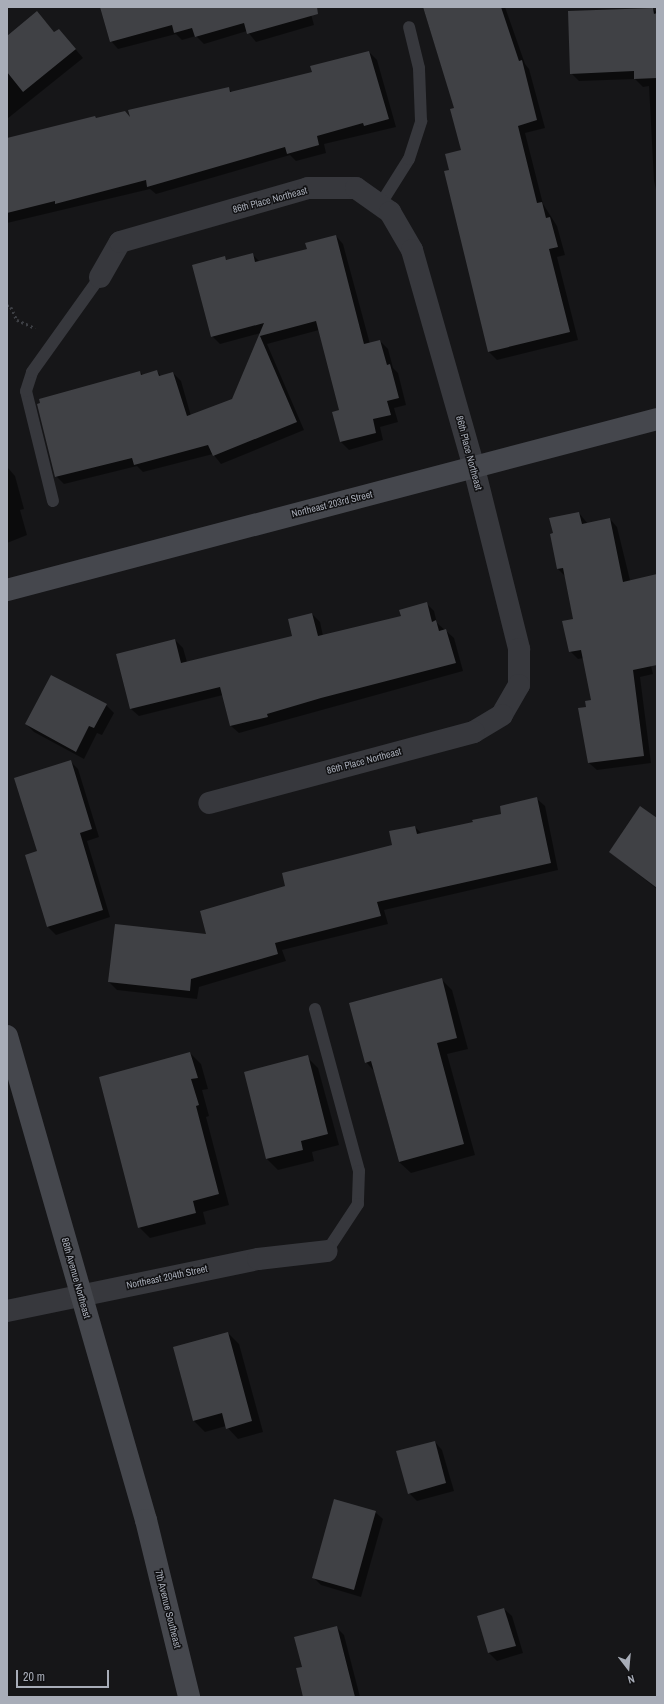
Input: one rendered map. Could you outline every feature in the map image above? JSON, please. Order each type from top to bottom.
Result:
[{"type":"street","name":"86th Place Northeast","points":[[100,277],[120,242],[308,188],[356,188],[390,212],[412,250],[474,468],[519,649],[519,685],[502,715],[474,732],[209,803]]},
{"type":"street","name":"Northeast 203rd Street","points":[[7,590],[657,419]]},
{"type":"street","name":"88th Avenue Northeast","points":[[7,1036],[146,1520]]},
{"type":"street","name":"Northeast 204th Street","points":[[7,1311],[258,1259],[327,1251]]},
{"type":"street","name":"7th Avenue Southeast","points":[[146,1520],[189,1697]]},
{"type":"lane","points":[[380,205],[408,159],[421,121],[419,68],[409,27]]},
{"type":"lane","points":[[53,501],[26,391],[32,372],[100,277]]},
{"type":"lane","points":[[315,1009],[359,1171],[358,1204],[327,1251]]},
{"type":"building","points":[[100,7],[317,7],[318,14],[247,34],[244,23],[195,37],[192,28],[174,33],[172,25],[110,42]]},
{"type":"building","points":[[423,7],[501,7],[519,61],[522,60],[537,120],[518,126],[537,203],[542,202],[546,218],[550,217],[558,247],[549,249],[570,332],[488,352],[444,171],[449,170],[445,154],[461,150],[450,109],[454,108]]},
{"type":"building","points":[[653,8],[654,14],[657,13],[657,78],[634,79],[634,71],[570,74],[568,11]]},
{"type":"building","points":[[37,11],[54,32],[59,29],[76,49],[23,92],[7,72],[7,36]]},
{"type":"building","points":[[369,51],[389,119],[364,126],[363,123],[317,136],[319,145],[287,154],[285,147],[147,187],[146,180],[55,204],[55,201],[7,213],[7,138],[95,116],[96,118],[125,111],[130,117],[128,110],[229,87],[230,92],[312,72],[310,66]]},
{"type":"building","points":[[336,235],[364,344],[380,340],[387,365],[390,364],[399,398],[387,401],[391,415],[373,419],[376,433],[340,442],[332,412],[339,410],[316,321],[260,336],[297,422],[213,456],[208,445],[134,465],[132,458],[55,477],[37,404],[40,403],[39,399],[140,371],[141,375],[157,370],[159,376],[173,372],[187,416],[232,399],[264,323],[211,337],[192,265],[225,256],[226,260],[253,253],[255,262],[307,249],[305,243]]},
{"type":"building","points":[[579,512],[582,524],[610,518],[623,582],[657,574],[657,665],[633,670],[644,756],[588,763],[578,708],[586,707],[585,701],[591,700],[581,650],[569,652],[562,621],[573,619],[563,568],[557,569],[550,534],[553,533],[549,518]]},
{"type":"building","points":[[427,602],[432,622],[436,620],[439,631],[446,629],[456,663],[321,698],[267,714],[268,717],[230,726],[220,687],[130,709],[116,654],[175,639],[181,663],[292,636],[288,619],[312,613],[318,636],[401,616],[399,610]]},
{"type":"building","points":[[51,675],[107,704],[94,728],[89,726],[76,752],[25,724]]},
{"type":"building","points":[[71,760],[92,829],[80,833],[103,910],[47,927],[25,855],[37,851],[14,778]]},
{"type":"building","points":[[537,797],[551,863],[377,902],[381,916],[275,943],[278,954],[191,979],[190,991],[108,982],[115,924],[206,934],[200,911],[285,886],[282,873],[392,845],[389,831],[415,826],[417,834],[473,822],[472,820],[501,814],[500,806]]},
{"type":"building","points":[[640,806],[657,818],[657,888],[609,852]]},
{"type":"building","points":[[442,978],[457,1038],[437,1043],[464,1144],[399,1162],[371,1061],[365,1063],[349,1003]]},
{"type":"building","points":[[190,1052],[198,1078],[191,1079],[199,1105],[196,1106],[219,1194],[193,1201],[196,1213],[138,1228],[99,1077]]},
{"type":"building","points":[[308,1055],[328,1134],[301,1141],[303,1150],[266,1159],[244,1072]]},
{"type":"building","points":[[228,1332],[252,1421],[226,1429],[222,1413],[193,1421],[173,1347]]},
{"type":"building","points":[[435,1441],[446,1483],[408,1494],[396,1451]]},
{"type":"building","points":[[334,1499],[376,1511],[354,1590],[312,1578]]},
{"type":"building","points":[[504,1608],[516,1646],[488,1653],[477,1616]]},
{"type":"building","points":[[337,1626],[355,1697],[303,1697],[296,1668],[302,1667],[294,1637]]}]
